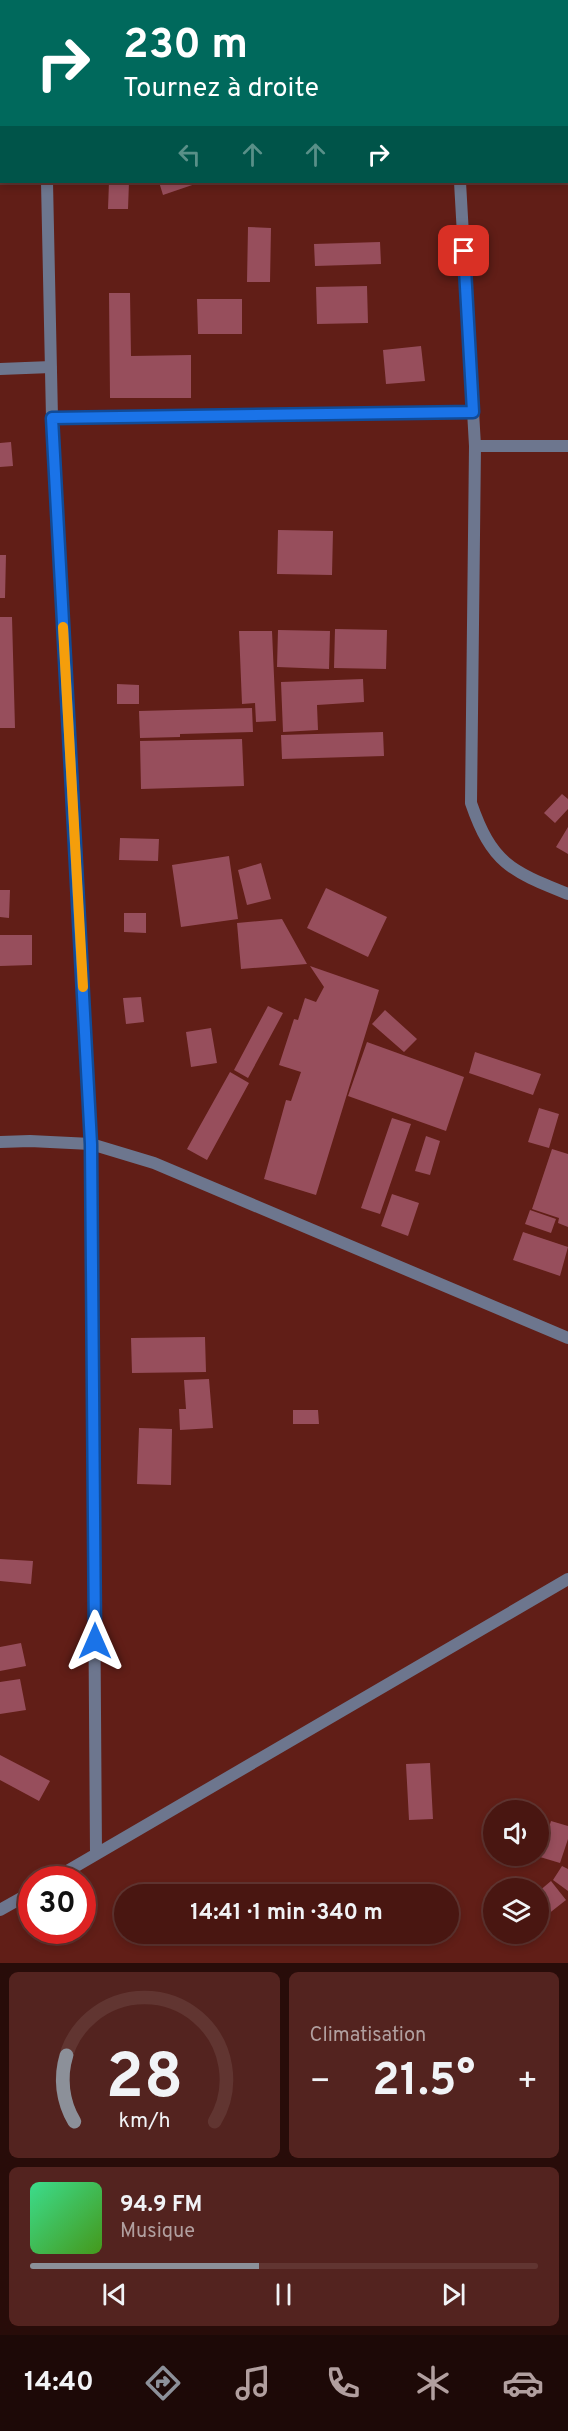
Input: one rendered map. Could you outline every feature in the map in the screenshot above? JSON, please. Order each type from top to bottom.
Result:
[{"type":"street","points":[[47,183],[52,418],[91,1144],[96,1854]]},
{"type":"street","points":[[460,183],[475,447],[471,804],[489,846],[502,860],[521,875],[568,894]]},
{"type":"street","points":[[0,369],[51,367]]},
{"type":"street","points":[[52,418],[473,412]]},
{"type":"street","points":[[475,447],[568,446]]},
{"type":"street","points":[[0,1142],[91,1144],[154,1163],[568,1338]]},
{"type":"street","points":[[76,1866],[568,1579]]},
{"type":"street","points":[[0,1910],[18,1900]]},
{"type":"building","points":[[109,183],[129,183],[128,209],[108,209]]},
{"type":"building","points":[[159,183],[198,183],[163,195]]},
{"type":"building","points":[[248,227],[271,228],[270,282],[247,282]]},
{"type":"building","points":[[380,242],[381,264],[315,266],[314,244]]},
{"type":"building","points":[[367,286],[368,323],[317,324],[316,287]]},
{"type":"building","points":[[109,293],[130,293],[131,356],[191,355],[191,398],[110,398]]},
{"type":"building","points":[[197,299],[242,299],[242,334],[198,334]]},
{"type":"building","points":[[421,346],[425,381],[386,384],[383,350]]},
{"type":"building","points":[[11,442],[13,466],[0,467],[0,443]]},
{"type":"building","points":[[278,530],[333,531],[332,575],[277,574]]},
{"type":"building","points":[[0,555],[6,555],[5,598],[0,598]]},
{"type":"building","points":[[0,617],[12,617],[15,728],[0,728]]},
{"type":"building","points":[[335,629],[387,630],[386,669],[334,668]]},
{"type":"building","points":[[278,630],[330,631],[329,669],[277,667]]},
{"type":"building","points":[[239,631],[272,631],[276,721],[256,722],[255,703],[242,704]]},
{"type":"building","points":[[363,679],[364,702],[317,705],[318,730],[283,732],[281,682]]},
{"type":"building","points":[[117,684],[139,685],[139,704],[117,704]]},
{"type":"building","points":[[252,708],[253,732],[180,734],[180,737],[140,738],[139,711]]},
{"type":"building","points":[[383,732],[384,756],[282,759],[281,735]]},
{"type":"building","points":[[242,739],[244,786],[141,789],[140,741]]},
{"type":"building","points":[[562,794],[568,799],[568,809],[555,823],[544,813]]},
{"type":"building","points":[[568,827],[568,854],[556,847]]},
{"type":"building","points":[[120,838],[159,839],[158,861],[119,860]]},
{"type":"building","points":[[229,856],[238,919],[181,927],[172,865]]},
{"type":"building","points":[[261,863],[271,899],[247,905],[238,870]]},
{"type":"building","points":[[326,888],[387,917],[368,957],[307,928]]},
{"type":"building","points":[[0,890],[10,890],[9,918],[0,917]]},
{"type":"building","points":[[124,913],[146,913],[146,933],[124,932]]},
{"type":"building","points":[[282,919],[307,964],[241,969],[237,923]]},
{"type":"building","points":[[0,935],[32,935],[32,965],[0,966]]},
{"type":"building","points":[[310,966],[379,990],[316,1195],[264,1179],[286,1100],[291,1101],[301,1072],[279,1065],[294,1019],[298,1020],[305,998],[316,1002],[324,987]]},
{"type":"building","points":[[141,997],[144,1022],[126,1024],[123,998]]},
{"type":"building","points":[[268,1006],[283,1013],[248,1078],[234,1070]]},
{"type":"building","points":[[385,1010],[417,1039],[404,1052],[372,1024]]},
{"type":"building","points":[[211,1028],[217,1063],[191,1067],[186,1032]]},
{"type":"building","points":[[367,1042],[464,1077],[446,1131],[348,1096]]},
{"type":"building","points":[[475,1052],[541,1074],[533,1095],[469,1073]]},
{"type":"building","points":[[230,1072],[249,1083],[207,1160],[187,1149]]},
{"type":"building","points":[[539,1108],[559,1114],[549,1148],[528,1142]]},
{"type":"building","points":[[392,1118],[411,1124],[380,1214],[361,1208]]},
{"type":"building","points":[[426,1136],[440,1141],[430,1175],[415,1171]]},
{"type":"building","points":[[552,1149],[568,1154],[568,1227],[558,1223],[559,1218],[532,1209]]},
{"type":"building","points":[[392,1194],[419,1203],[408,1236],[381,1226]]},
{"type":"building","points":[[530,1210],[556,1219],[551,1233],[525,1224]]},
{"type":"building","points":[[523,1232],[568,1247],[560,1276],[513,1260]]},
{"type":"building","points":[[205,1337],[206,1372],[132,1373],[131,1338]]},
{"type":"building","points":[[209,1379],[213,1428],[180,1430],[179,1409],[186,1409],[184,1380]]},
{"type":"building","points":[[293,1410],[318,1410],[319,1424],[293,1424]]},
{"type":"building","points":[[139,1428],[172,1429],[171,1485],[137,1484]]},
{"type":"building","points":[[0,1559],[33,1561],[31,1584],[0,1581]]},
{"type":"building","points":[[21,1643],[26,1666],[0,1671],[0,1647]]},
{"type":"building","points":[[20,1679],[26,1710],[0,1714],[0,1682]]},
{"type":"building","points":[[0,1755],[50,1781],[39,1801],[0,1780]]},
{"type":"building","points":[[430,1763],[433,1819],[409,1820],[406,1764]]},
{"type":"building","points":[[551,1821],[568,1826],[568,1839],[560,1863],[549,1860]]},
{"type":"building","points":[[562,1866],[568,1869],[568,1891],[553,1880]]},
{"type":"building","points":[[551,1881],[566,1900],[549,1913],[549,1883]]},
{"type":"slow traffic","points":[[63,627],[83,987]]},
{"type":"route","points":[[95,1641],[91,1144],[52,418],[473,412],[464,251]]}]
